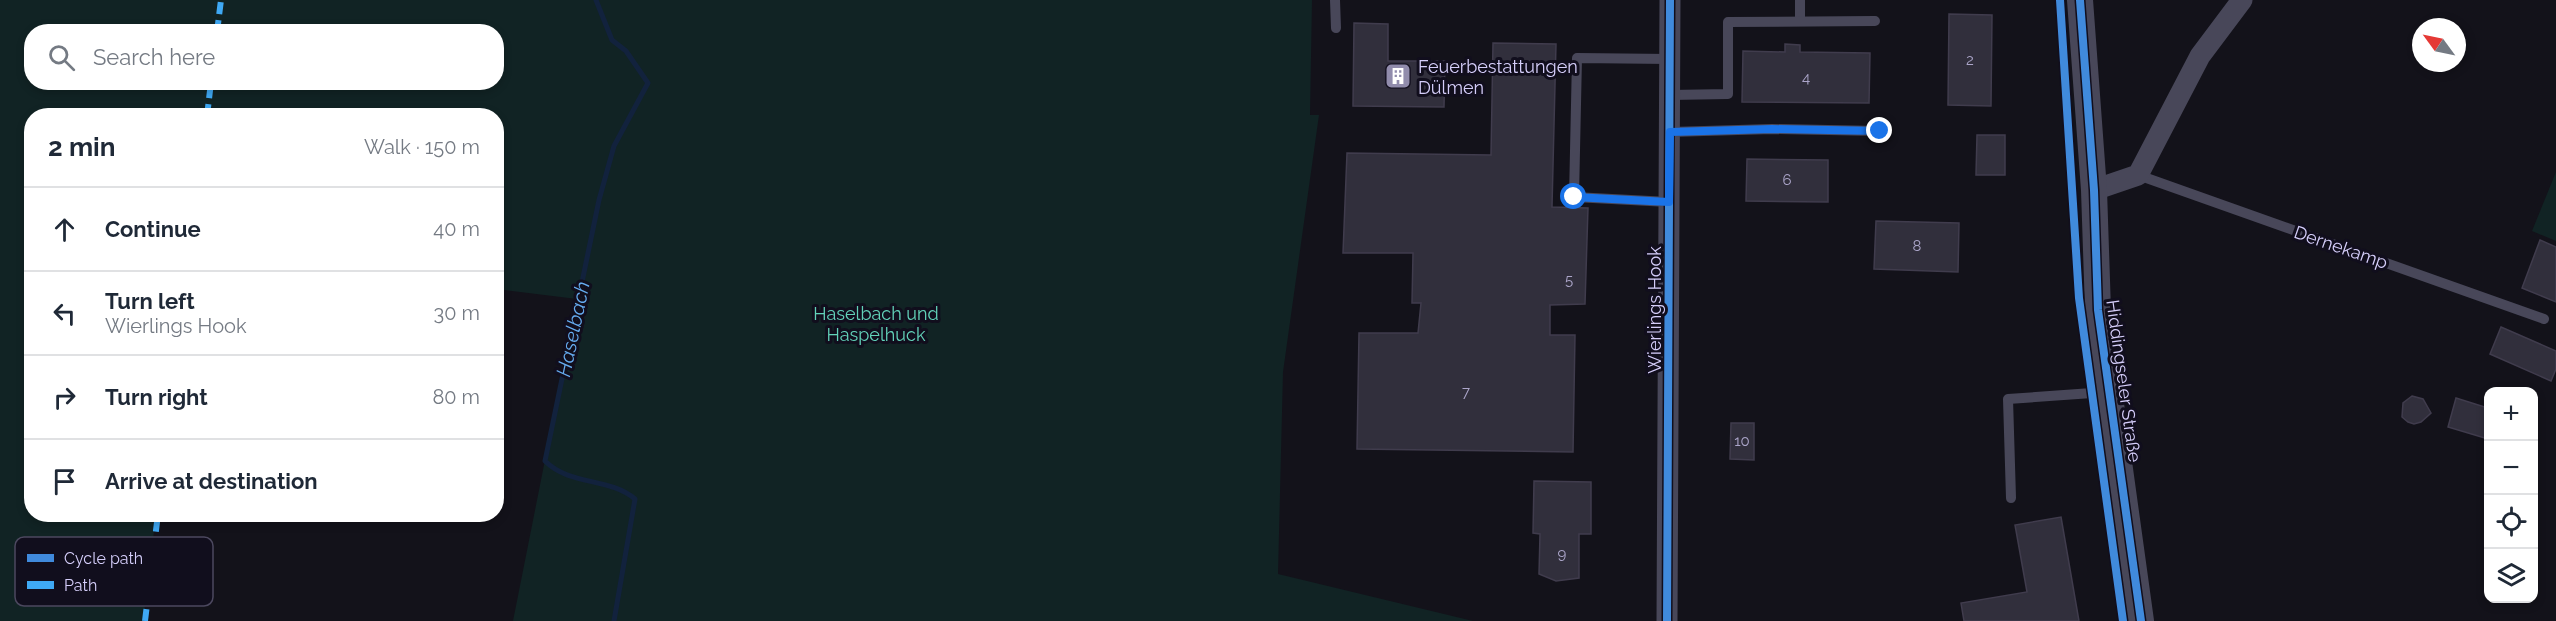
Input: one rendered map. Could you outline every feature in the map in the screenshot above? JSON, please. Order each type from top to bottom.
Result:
[{"type":"street","name":"Wierlings Hook","points":[[1667,621],[1670,0]]},
{"type":"street","name":"Hiddingseler Straße","points":[[2080,0],[2094,190],[2098,310],[2141,621]]},
{"type":"street","points":[[2094,190],[2138,176],[2200,56],[2242,0]]},
{"type":"lane","points":[[1335,0],[1336,28]]},
{"type":"lane","points":[[1800,0],[1800,21]]},
{"type":"lane","points":[[1670,95],[1728,94],[1728,22],[1875,21]]},
{"type":"lane","points":[[1669,202],[1574,197],[1577,58],[1670,59]]},
{"type":"lane","points":[[1670,132],[1772,129],[1880,131]]},
{"type":"lane","name":"Dernekamp","points":[[2138,176],[2544,319]]},
{"type":"lane","points":[[2011,498],[2008,399],[2092,393],[2111,396]]},
{"type":"green space","name":"Haselbach und Haspelhuck","points":[[0,0],[1312,0],[1310,115],[1319,115],[1283,372],[1278,574],[1473,621],[513,621],[577,299],[504,290],[504,108],[24,108],[24,522],[155,522],[153,537],[15,537],[15,606],[145,606],[143,621],[0,621]]},
{"type":"green space","points":[[2556,172],[2556,241],[2532,231]]},
{"type":"building","points":[[1949,14],[1992,15],[1991,106],[1948,105]]},
{"type":"building","name":"Feuerbestattungen Dülmen","points":[[1354,23],[1388,24],[1388,61],[1445,61],[1444,107],[1353,106]]},
{"type":"building","points":[[1493,43],[1556,44],[1552,207],[1588,208],[1585,304],[1550,305],[1550,335],[1575,335],[1573,452],[1357,449],[1359,333],[1418,333],[1421,303],[1412,303],[1413,253],[1343,253],[1347,153],[1491,155]]},
{"type":"building","points":[[1785,44],[1800,45],[1800,52],[1870,53],[1869,103],[1742,102],[1743,51],[1785,52]]},
{"type":"building","points":[[1977,135],[2005,135],[2005,175],[1976,175]]},
{"type":"building","points":[[1747,159],[1828,160],[1828,202],[1746,201]]},
{"type":"building","points":[[1876,221],[1959,223],[1958,272],[1874,269]]},
{"type":"building","points":[[2540,240],[2556,247],[2556,302],[2522,288]]},
{"type":"building","points":[[2501,327],[2556,351],[2556,369],[2551,381],[2490,354]]},
{"type":"building","points":[[2412,396],[2423,399],[2431,413],[2421,422],[2414,424],[2402,417],[2403,403]]},
{"type":"building","points":[[2456,398],[2484,407],[2484,438],[2448,427]]},
{"type":"building","points":[[1731,423],[1754,423],[1754,460],[1730,459]]},
{"type":"building","points":[[1534,481],[1591,482],[1591,534],[1579,534],[1579,578],[1556,581],[1539,574],[1540,534],[1533,533]]},
{"type":"building","points":[[2061,517],[2079,621],[1964,621],[1961,603],[2027,592],[2015,525]]},
{"type":"waterway","name":"Haselbach","points":[[596,0],[612,40],[626,51],[648,83],[614,146],[599,200],[545,461],[566,474],[613,487],[635,499],[614,621]]},
{"type":"marked path","points":[[218,24],[221,0]]},
{"type":"marked path","points":[[208,108],[210,90]]},
{"type":"marked path","points":[[155,537],[157,522]]},
{"type":"marked path","points":[[145,621],[147,606]]},
{"type":"cycle path","points":[[1667,621],[1670,0]]},
{"type":"cycle path","points":[[2060,0],[2079,298],[2123,621]]},
{"type":"cycle path","points":[[2080,0],[2094,190],[2098,310],[2141,621]]},
{"type":"place","name":"Feuerbestattungen Dülmen","points":[[1398,76]]},
{"type":"route","points":[[1574,197],[1669,202],[1670,132],[1772,129],[1880,131]]}]
